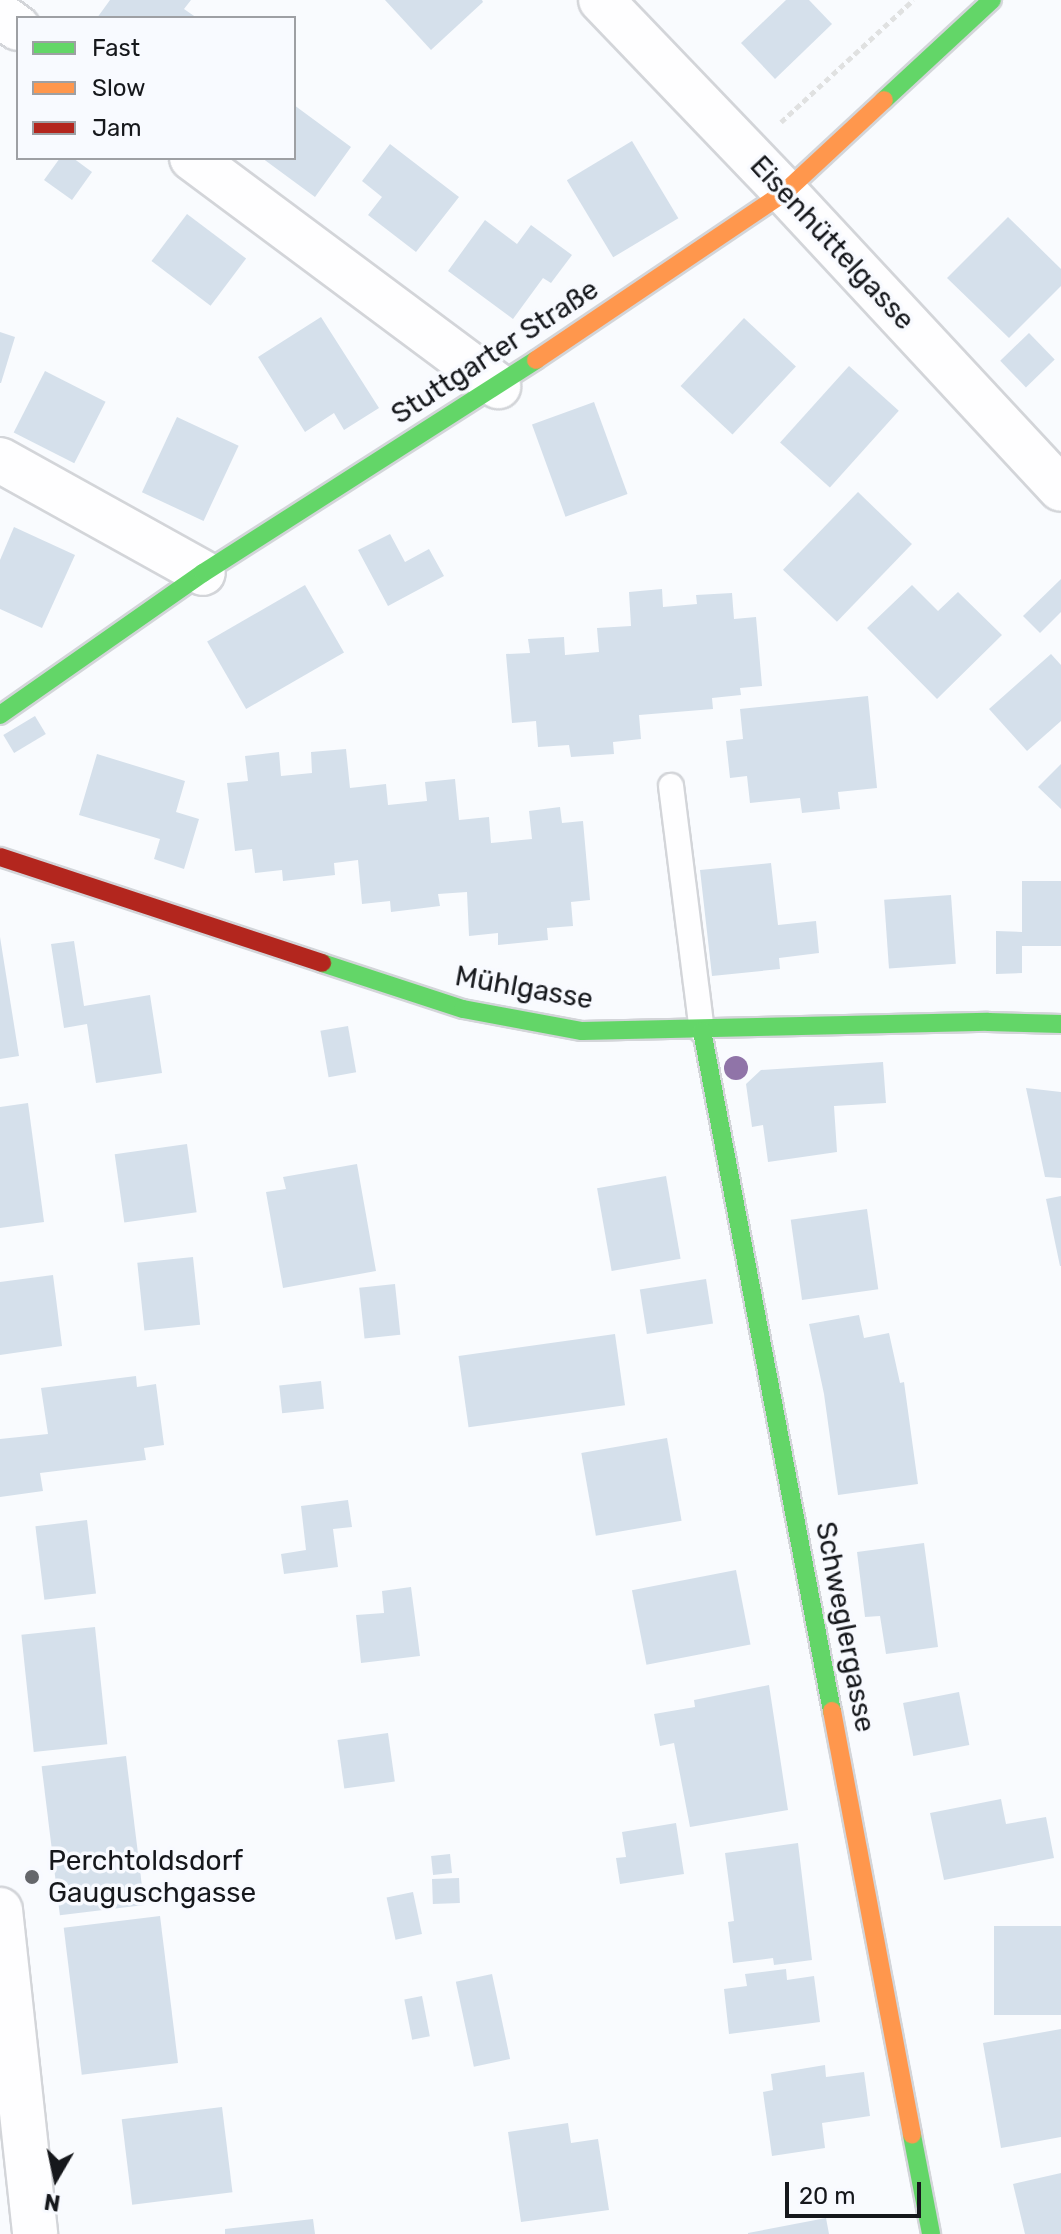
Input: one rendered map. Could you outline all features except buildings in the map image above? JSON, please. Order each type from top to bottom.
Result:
[{"type":"street","name":"Eisenhüttelgasse","points":[[601,0],[785,192],[1061,489]]},
{"type":"street","name":"Stuttgarter Straße","points":[[0,715],[203,573],[498,386],[785,192],[992,0]]},
{"type":"street","points":[[195,160],[498,386]]},
{"type":"street","points":[[0,460],[203,573]]},
{"type":"street","name":"Mühlgasse","points":[[0,857],[463,1009],[582,1031],[702,1031],[988,1022],[1061,1024]]},
{"type":"street","name":"Schweglergasse","points":[[702,1031],[931,2234]]},
{"type":"street","points":[[0,1910],[35,2234]]},
{"type":"lane","points":[[671,786],[702,1031]]},
{"type":"path","points":[[777,126],[913,0]]},
{"type":"traffic: fast","points":[[884,100],[992,0]]},
{"type":"traffic: fast","points":[[0,715],[203,573],[536,360]]},
{"type":"traffic: fast","points":[[322,963],[463,1009],[582,1031],[988,1022],[1061,1024]]},
{"type":"traffic: fast","points":[[702,1031],[832,1711]]},
{"type":"traffic: fast","points":[[912,2135],[931,2234]]},
{"type":"traffic: slow","points":[[536,360],[785,192],[884,100]]},
{"type":"traffic: slow","points":[[832,1711],[912,2135]]},
{"type":"traffic: jam","points":[[0,857],[322,963]]},
{"type":"place","name":"Perchtoldsdorf Gauguschgasse","points":[[32,1877]]}]
